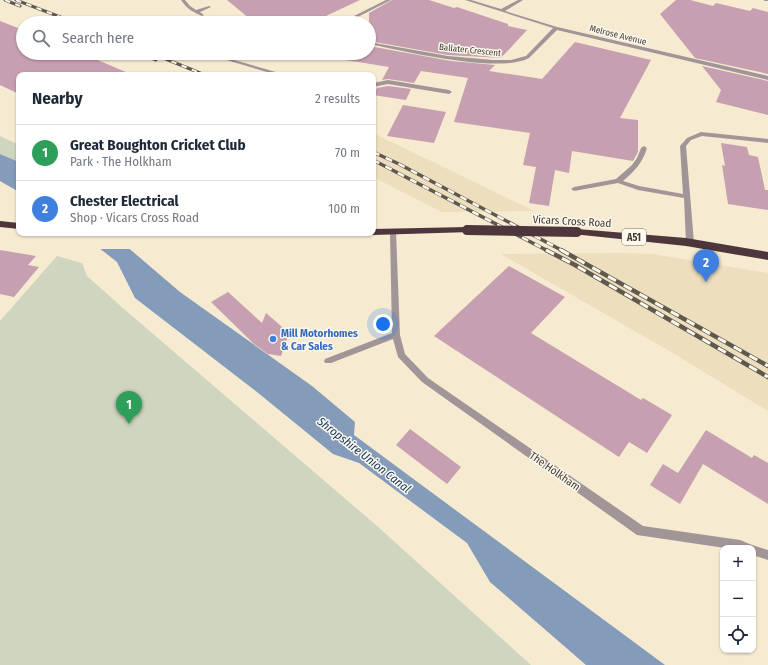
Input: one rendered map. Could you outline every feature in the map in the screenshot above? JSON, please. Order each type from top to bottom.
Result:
[{"type":"highway","points":[[0,224],[16,226]]},
{"type":"highway","name":"Vicars Cross Road","points":[[376,232],[467,230],[577,232],[690,243],[768,256]]},
{"type":"street","points":[[183,0],[188,7],[202,15]]},
{"type":"street","points":[[356,16],[389,0]]},
{"type":"street","name":"Melrose Avenue","points":[[467,0],[556,28],[768,78]]},
{"type":"street","points":[[501,11],[521,0]]},
{"type":"street","points":[[195,12],[210,7]]},
{"type":"street","name":"Ballater Crescent","points":[[376,44],[470,60],[512,62],[525,58],[546,36],[556,28]]},
{"type":"street","points":[[230,60],[272,72]]},
{"type":"street","points":[[376,84],[388,82],[449,92]]},
{"type":"street","points":[[690,243],[683,146],[689,139],[701,134],[768,141]]},
{"type":"street","points":[[574,189],[618,181],[630,173],[642,158],[644,148]]},
{"type":"street","points":[[618,181],[638,188],[687,197]]},
{"type":"street","name":"The Holkham","points":[[393,232],[396,335],[401,356],[425,380],[641,531],[740,545]]},
{"type":"street","points":[[328,361],[396,335]]},
{"type":"street","points":[[756,551],[768,555]]},
{"type":"shaded area","points":[[376,134],[534,211],[442,212],[376,179]]},
{"type":"shaded area","points":[[501,254],[652,254],[768,273],[768,411],[671,352]]},
{"type":"green space","points":[[0,136],[16,144],[16,161],[0,154]]},
{"type":"green space","points":[[57,256],[82,263],[87,276],[377,526],[531,665],[0,665],[0,321]]},
{"type":"water","points":[[0,154],[16,161],[16,190],[0,181]]},
{"type":"water","name":"Shropshire Union Canal","points":[[84,236],[115,236],[180,292],[312,386],[355,422],[354,435],[665,665],[586,665],[490,582],[467,543],[359,463],[333,454],[257,392],[135,298],[117,262]]},
{"type":"pier","points":[[82,236],[117,236],[131,249],[97,249]]},
{"type":"building","points":[[227,0],[360,0],[326,16],[246,16]]},
{"type":"building","points":[[392,0],[429,0],[454,8],[457,7],[508,24],[508,26],[527,30],[501,58],[448,55],[376,42],[376,16],[369,16],[369,13]]},
{"type":"building","points":[[676,0],[690,0],[713,6],[716,3],[750,11],[753,8],[768,12],[768,74],[695,58],[660,14]]},
{"type":"building","points":[[0,21],[16,27],[16,60],[98,60],[126,72],[16,72],[16,93],[0,85]]},
{"type":"building","points":[[575,42],[651,60],[620,118],[638,120],[638,152],[633,161],[572,151],[569,173],[555,170],[549,206],[529,203],[536,167],[523,165],[530,133],[454,122],[468,78],[421,71],[414,83],[388,79],[382,80],[389,67],[346,60],[376,60],[376,47],[451,61],[495,65],[489,71],[542,79]]},
{"type":"building","points":[[702,66],[768,81],[768,115],[716,102],[721,90]]},
{"type":"building","points":[[388,86],[411,89],[406,100],[376,95],[377,88]]},
{"type":"building","points":[[403,105],[446,112],[434,143],[387,136]]},
{"type":"building","points":[[721,143],[747,147],[749,155],[758,157],[765,190],[768,190],[768,210],[728,204],[722,165],[725,166]]},
{"type":"building","points":[[0,250],[36,256],[28,265],[39,267],[14,297],[0,294]]},
{"type":"building","points":[[509,266],[565,297],[531,333],[641,400],[643,398],[672,415],[647,453],[629,442],[619,457],[434,336]]},
{"type":"building","points":[[228,292],[262,323],[266,313],[289,333],[281,356],[268,354],[254,344],[211,302]]},
{"type":"building","points":[[410,429],[461,467],[447,484],[396,445]]},
{"type":"building","points":[[706,430],[752,458],[754,455],[768,463],[768,504],[703,464],[680,504],[650,485],[663,464],[678,473]]},
{"type":"railway","points":[[5,0],[20,6]]},
{"type":"railway","points":[[16,0],[58,16]]},
{"type":"railway","points":[[168,60],[198,72]]},
{"type":"railway","points":[[376,153],[399,164],[563,251]]},
{"type":"railway","points":[[376,162],[548,251]]},
{"type":"railway","points":[[546,250],[575,265],[768,377]]},
{"type":"railway","points":[[561,250],[768,366]]},
{"type":"place","name":"Chester Electrical","points":[[706,282]]},
{"type":"place","name":"Mill Motorhomes & Car Sales","points":[[273,339]]},
{"type":"place","name":"Great Boughton Cricket Club","points":[[129,424]]}]
